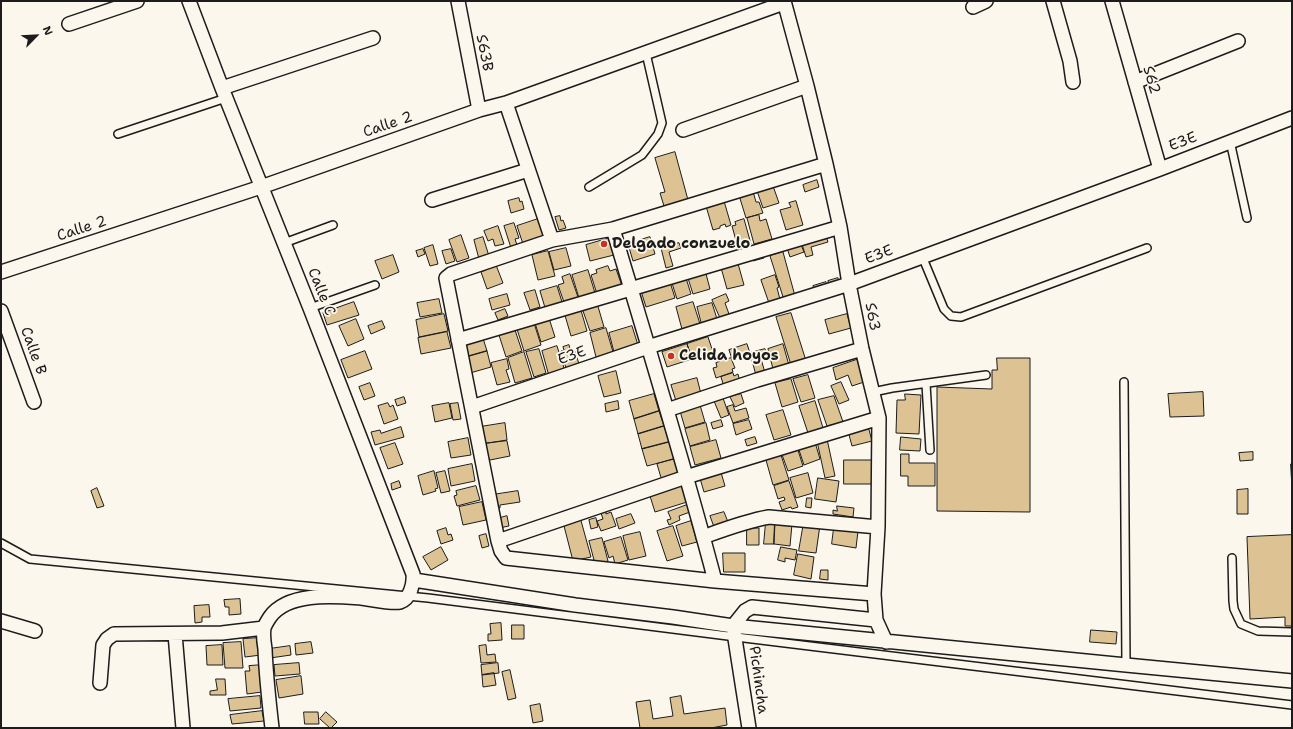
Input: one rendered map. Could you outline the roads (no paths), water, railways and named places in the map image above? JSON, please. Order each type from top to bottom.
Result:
[{"type":"street","points":[[69,24],[137,1]]},
{"type":"street","name":"Calle C","points":[[189,1],[261,187],[310,308],[413,574],[414,580]]},
{"type":"street","name":"S63B","points":[[459,1],[478,110]]},
{"type":"street","points":[[973,7],[986,1]]},
{"type":"street","points":[[1053,1],[1070,61],[1073,82]]},
{"type":"street","name":"S62","points":[[1112,1],[1160,169]]},
{"type":"street","name":"Calle 2","points":[[1,272],[261,187],[478,110],[506,103],[784,2]]},
{"type":"street","name":"S63","points":[[784,2],[826,164],[840,227],[849,284],[862,349],[879,418],[878,527],[874,594],[876,620],[886,642]]},
{"type":"street","points":[[224,93],[373,38]]},
{"type":"street","points":[[1135,82],[1238,41]]},
{"type":"street","points":[[683,130],[807,86]]},
{"type":"street","points":[[506,103],[552,240]]},
{"type":"street","name":"E3E","points":[[472,407],[648,347],[849,284],[1160,169],[1292,118]]},
{"type":"street","points":[[826,164],[613,228],[552,240],[448,276],[446,278],[498,541],[506,558],[715,581],[874,594]]},
{"type":"street","points":[[432,200],[528,170]]},
{"type":"street","points":[[458,340],[840,227]]},
{"type":"street","points":[[613,228],[704,537],[715,581]]},
{"type":"street","name":"Calle B","points":[[1,311],[34,402]]},
{"type":"street","points":[[667,410],[757,380],[862,349]]},
{"type":"street","points":[[498,541],[686,477],[879,418]]},
{"type":"street","points":[[704,537],[755,519],[769,517],[878,527]]},
{"type":"street","points":[[272,728],[265,664],[264,628],[268,619],[276,609],[292,601],[320,596],[360,598],[398,603],[408,596],[414,580],[575,605],[673,617],[735,632],[886,642],[1292,681]]},
{"type":"street","points":[[735,632],[745,611],[752,607],[876,620]]},
{"type":"street","points":[[1,621],[35,631]]},
{"type":"street","points":[[100,683],[103,645],[107,639],[114,634],[222,633],[264,628]]},
{"type":"street","name":"Pichincha","points":[[735,632],[749,728]]},
{"type":"street","points":[[175,634],[183,728]]},
{"type":"lane","points":[[589,187],[642,155],[658,134],[662,123],[646,53]]},
{"type":"lane","points":[[118,134],[224,93]]},
{"type":"lane","points":[[1230,141],[1247,218]]},
{"type":"lane","points":[[284,243],[333,225]]},
{"type":"lane","points":[[922,256],[944,309],[950,316],[961,317],[1147,248]]},
{"type":"lane","points":[[310,308],[375,285]]},
{"type":"lane","points":[[873,392],[986,375]]},
{"type":"lane","points":[[1124,382],[1126,665]]},
{"type":"lane","points":[[926,384],[930,450]]},
{"type":"lane","points":[[1,543],[30,559],[428,598],[735,632],[1292,705]]},
{"type":"lane","points":[[1232,558],[1234,609],[1241,624],[1258,631],[1292,632]]},
{"type":"place","name":"Delgado conzuelo","points":[[604,244]]},
{"type":"place","name":"Celida hoyos","points":[[671,356]]}]
